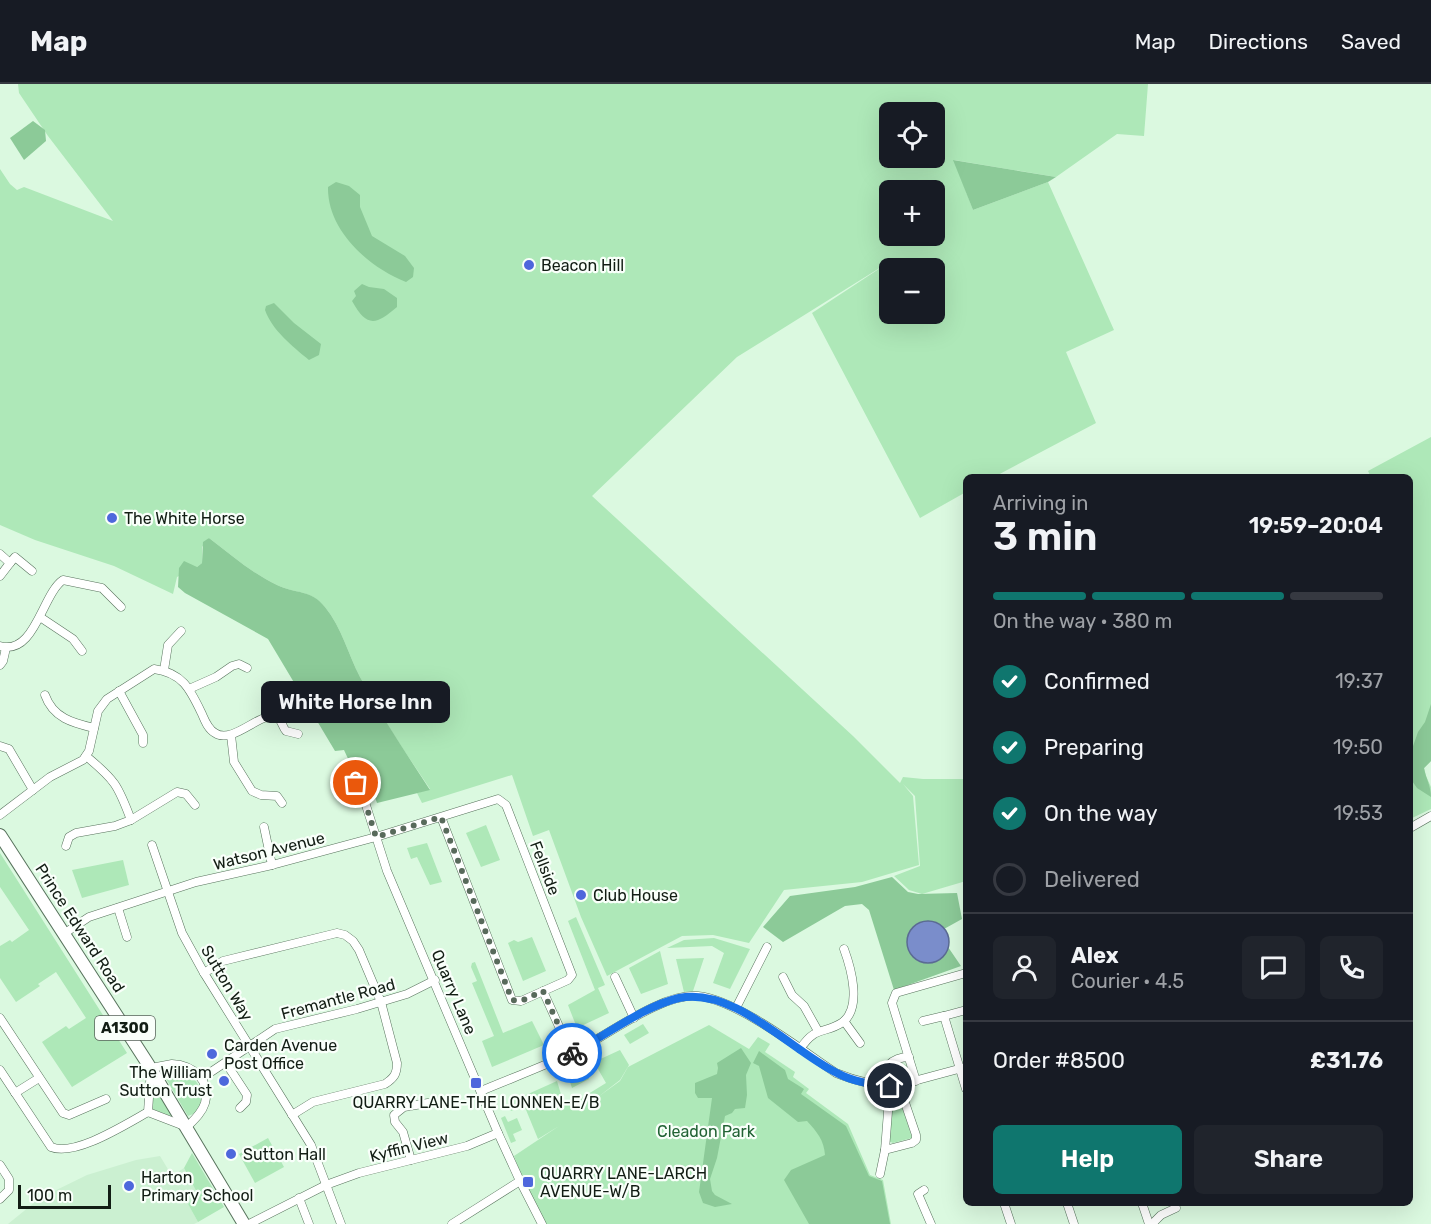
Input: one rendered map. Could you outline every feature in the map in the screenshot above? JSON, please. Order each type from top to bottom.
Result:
[{"type":"main road","name":"Prince Edward Road","points":[[0,835],[151,1068],[244,1224]]},
{"type":"street","points":[[0,554],[10,563]]},
{"type":"street","points":[[0,576],[15,557],[32,571]]},
{"type":"street","points":[[0,665],[3,661],[3,647],[19,644],[28,635],[58,584],[63,580],[102,588],[121,607]]},
{"type":"street","points":[[40,617],[73,639],[82,651]]},
{"type":"street","points":[[164,670],[168,645],[181,631]]},
{"type":"street","points":[[189,689],[216,677],[232,666],[239,664],[247,668]]},
{"type":"street","points":[[0,814],[50,777],[83,760],[89,751],[98,711],[107,699],[154,669],[164,670],[183,680],[207,726],[216,735],[231,735],[264,718],[274,716],[279,718],[286,731],[298,734]]},
{"type":"street","points":[[118,692],[146,738]]},
{"type":"street","points":[[45,695],[47,702],[60,717],[71,723],[94,728]]},
{"type":"street","points":[[231,735],[234,762],[252,791],[261,795],[278,796],[282,803]]},
{"type":"street","points":[[0,746],[9,749],[33,790]]},
{"type":"street","points":[[86,756],[110,776],[121,792],[131,820]]},
{"type":"street","name":"Quarry Lane","points":[[348,767],[363,796],[387,871],[498,1133],[542,1224]]},
{"type":"street","points":[[66,846],[69,837],[76,833],[116,826],[131,820],[177,792],[186,794],[195,806]]},
{"type":"street","name":"Fellside","points":[[441,817],[498,799],[506,805],[572,975],[568,980],[543,991]]},
{"type":"street","points":[[1413,826],[1431,816]]},
{"type":"street","points":[[441,817],[512,1000],[521,1001],[543,991],[571,1053]]},
{"type":"street","name":"Watson Avenue","points":[[65,933],[89,918],[196,882],[272,865],[441,817]]},
{"type":"street","points":[[264,827],[272,865]]},
{"type":"street","name":"Sutton Way","points":[[152,845],[182,933],[204,973],[311,1145],[341,1224]]},
{"type":"street","points":[[118,908],[127,938]]},
{"type":"street","points":[[204,973],[223,961],[337,933],[353,941],[359,950],[381,1002],[397,1063],[397,1072],[385,1084],[313,1102],[292,1115]]},
{"type":"street","points":[[736,1008],[767,947]]},
{"type":"street","points":[[800,1049],[809,1036],[844,1021],[850,1010],[854,991],[852,972],[844,949]]},
{"type":"street","points":[[915,1081],[892,1003],[896,993],[963,974]]},
{"type":"street","points":[[615,977],[634,1018]]},
{"type":"street","points":[[783,977],[792,995],[804,1006],[818,1031]]},
{"type":"street","name":"Fremantle Road","points":[[202,1078],[275,1029],[381,1002],[407,994],[435,980]]},
{"type":"street","points":[[481,1091],[571,1053],[659,1005],[679,998],[697,996],[736,1008],[836,1073],[854,1080],[890,1086],[899,1085],[963,1068],[944,1016]]},
{"type":"street","points":[[922,1022],[963,1011]]},
{"type":"street","points":[[0,1018],[66,1115],[105,1099]]},
{"type":"street","points":[[844,1021],[860,1043]]},
{"type":"street","points":[[877,1084],[891,1062],[902,1057],[909,1058]]},
{"type":"street","points":[[226,1063],[248,1095],[246,1102],[240,1108]]},
{"type":"street","points":[[0,1070],[51,1147],[59,1150],[97,1139],[148,1112],[188,1127],[198,1116],[205,1103],[202,1078],[191,1068],[181,1064],[151,1068],[148,1112]]},
{"type":"street","points":[[15,1093],[39,1078]]},
{"type":"street","points":[[885,1150],[916,1140],[899,1085]]},
{"type":"street","points":[[880,1174],[885,1150],[890,1086]]},
{"type":"street","points":[[411,1160],[403,1132],[395,1122],[394,1115],[404,1107],[428,1103]]},
{"type":"street","name":"Kyffin View","points":[[249,1224],[326,1185],[359,1173],[467,1146],[498,1133]]},
{"type":"street","points":[[0,1166],[9,1179],[9,1190],[0,1199]]},
{"type":"street","points":[[452,1224],[520,1181]]},
{"type":"street","points":[[924,1190],[918,1194],[931,1224]]},
{"type":"street","points":[[299,1198],[309,1224]]},
{"type":"street","points":[[1005,1206],[1011,1224]]},
{"type":"street","points":[[1068,1206],[1074,1224]]},
{"type":"street","points":[[1143,1206],[1150,1224],[1161,1215],[1176,1208]]},
{"type":"shaded area","name":"Harton Primary School","points":[[160,1156],[172,1176],[184,1168],[200,1196],[188,1204],[198,1222],[194,1224],[8,1224],[40,1198],[87,1175],[136,1160]]},
{"type":"green space","points":[[18,84],[1148,84],[1144,136],[1117,134],[1056,177],[954,160],[973,210],[1048,182],[1114,330],[1066,352],[1096,423],[1000,474],[963,474],[963,494],[920,518],[812,313],[879,269],[879,324],[945,324],[945,258],[879,258],[879,268],[737,357],[592,496],[853,736],[900,783],[903,777],[963,779],[963,882],[922,894],[909,890],[894,876],[920,866],[915,796],[903,784],[913,796],[919,865],[862,882],[784,890],[749,943],[713,935],[682,936],[607,976],[581,917],[549,830],[533,836],[512,775],[422,803],[417,793],[430,789],[376,706],[331,615],[314,597],[284,588],[268,580],[209,538],[202,547],[202,563],[177,577],[173,594],[114,566],[35,540],[0,525],[0,169],[17,190],[24,187],[113,221],[48,136],[19,93]]},
{"type":"green space","points":[[33,121],[45,130],[46,141],[24,160],[10,138]]},
{"type":"green space","points":[[953,160],[1056,177],[973,210]]},
{"type":"green space","points":[[336,182],[349,186],[360,195],[360,207],[372,236],[405,256],[414,268],[413,277],[406,282],[392,275],[364,257],[352,245],[334,218],[330,203],[328,187]]},
{"type":"green space","points":[[362,284],[384,289],[397,298],[397,307],[377,320],[367,320],[352,301],[356,296],[354,291]]},
{"type":"green space","points":[[274,303],[294,323],[321,344],[319,355],[309,360],[278,331],[265,310],[266,306]]},
{"type":"green space","points":[[1431,437],[1431,761],[1424,768],[1431,787],[1431,809],[1413,818],[1413,474],[1370,474],[1368,471]]},
{"type":"green space","points":[[209,538],[259,575],[284,588],[320,601],[336,624],[368,692],[430,790],[377,803],[373,792],[376,783],[374,767],[367,760],[350,763],[344,750],[335,751],[268,639],[178,587],[179,568],[184,561],[197,567],[202,563],[203,542]]},
{"type":"green space","points":[[1431,704],[1431,761],[1424,768],[1431,797],[1417,788],[1413,782],[1413,746],[1418,732],[1425,722]]},
{"type":"green space","points":[[486,825],[500,860],[481,867],[466,833]]},
{"type":"green space","points":[[427,843],[442,882],[430,885],[417,857],[411,859],[407,848]]},
{"type":"green space","points":[[0,853],[127,1053],[72,1087],[42,1042],[66,1026],[69,1029],[86,1018],[56,972],[16,1002],[0,978],[0,946],[10,940],[12,942],[29,930],[0,887]]},
{"type":"green space","points":[[123,860],[129,885],[82,898],[72,870]]},
{"type":"green space","points":[[892,877],[908,892],[957,893],[962,919],[944,929],[932,923],[921,925],[912,929],[907,942],[914,958],[920,962],[947,951],[948,947],[961,966],[894,990],[869,910],[862,904],[845,906],[783,942],[763,927],[790,896],[855,887]]},
{"type":"green space","points":[[576,917],[605,985],[598,988],[609,1013],[577,1028],[568,1005],[595,990],[568,921]]},
{"type":"green space","points":[[532,937],[546,971],[523,981],[508,943]]},
{"type":"green space","points":[[714,938],[750,949],[730,989],[713,983],[724,953],[712,946],[667,948],[684,940]]},
{"type":"green space","points":[[660,951],[668,984],[641,994],[629,968]]},
{"type":"green space","points":[[704,958],[693,991],[684,992],[676,959]]},
{"type":"green space","points":[[475,962],[503,1033],[532,1021],[544,1045],[492,1067],[482,1041],[494,1036],[472,983],[477,981],[471,967]]},
{"type":"green space","points":[[643,1024],[649,1033],[630,1044],[624,1035]]},
{"type":"green space","name":"Cleadon Park","points":[[709,1025],[749,1049],[758,1037],[770,1044],[765,1052],[795,1072],[793,1077],[809,1089],[806,1093],[848,1124],[870,1175],[883,1180],[891,1224],[546,1224],[523,1180],[514,1156],[559,1126],[538,1139],[524,1105],[511,1111],[508,1103],[557,1081],[563,1101],[580,1099],[606,1083],[594,1062],[620,1050],[629,1065],[620,1080],[598,1097],[620,1081],[628,1067]]},
{"type":"green space","points":[[741,1048],[751,1063],[746,1075],[745,1108],[735,1109],[725,1116],[717,1158],[710,1179],[715,1195],[732,1204],[715,1207],[703,1203],[699,1192],[712,1098],[698,1098],[695,1093],[695,1083],[717,1074],[717,1063]]},
{"type":"green space","points":[[759,1051],[785,1070],[788,1079],[804,1089],[801,1094],[846,1126],[869,1176],[882,1181],[890,1224],[809,1224],[784,1180],[791,1170],[825,1155],[822,1141],[807,1121],[798,1122],[768,1098],[759,1066],[753,1063]]},
{"type":"green space","points":[[576,1056],[589,1079],[572,1088],[563,1061]]},
{"type":"green space","points":[[902,1063],[907,1066],[908,1072],[903,1080],[889,1082],[884,1078],[895,1064]]},
{"type":"green space","points":[[175,1068],[192,1076],[201,1091],[200,1106],[196,1112],[188,1116],[162,1072],[164,1069]]},
{"type":"green space","points":[[153,1083],[176,1118],[152,1109]]},
{"type":"green space","points":[[893,1090],[897,1091],[912,1138],[893,1143],[888,1141]]},
{"type":"green space","points":[[505,1116],[508,1122],[517,1118],[522,1130],[513,1134],[516,1141],[511,1143],[501,1118]]},
{"type":"green space","points":[[268,1138],[284,1167],[255,1183],[239,1154]]},
{"type":"green space","points":[[192,1153],[224,1207],[198,1222],[188,1204],[199,1196],[184,1168]]},
{"type":"water","points":[[928,921],[943,927],[949,942],[943,957],[928,963],[913,957],[907,942],[913,927]]},
{"type":"way so far","points":[[356,783],[363,796],[376,837],[441,817],[512,1000],[521,1001],[543,991],[572,1053]]},
{"type":"place","name":"Beacon Hill","points":[[529,265]]},
{"type":"place","name":"The White Horse","points":[[112,518]]},
{"type":"place","name":"White Horse Inn","points":[[356,783]]},
{"type":"place","name":"Club House","points":[[581,895]]},
{"type":"place","name":"Carden Avenue Post Office","points":[[212,1054]]},
{"type":"place","name":"The William Sutton Trust","points":[[224,1081]]},
{"type":"place","name":"QUARRY LANE-THE LONNEN-E/B","points":[[476,1083]]},
{"type":"place","name":"Sutton Hall","points":[[231,1154]]},
{"type":"place","name":"QUARRY LANE-LARCH AVENUE-W/B","points":[[528,1182]]},
{"type":"place","name":"Harton Primary School","points":[[129,1186]]},
{"type":"route","points":[[572,1053],[659,1005],[679,998],[697,996],[736,1008],[836,1073],[854,1080],[890,1086]]}]
